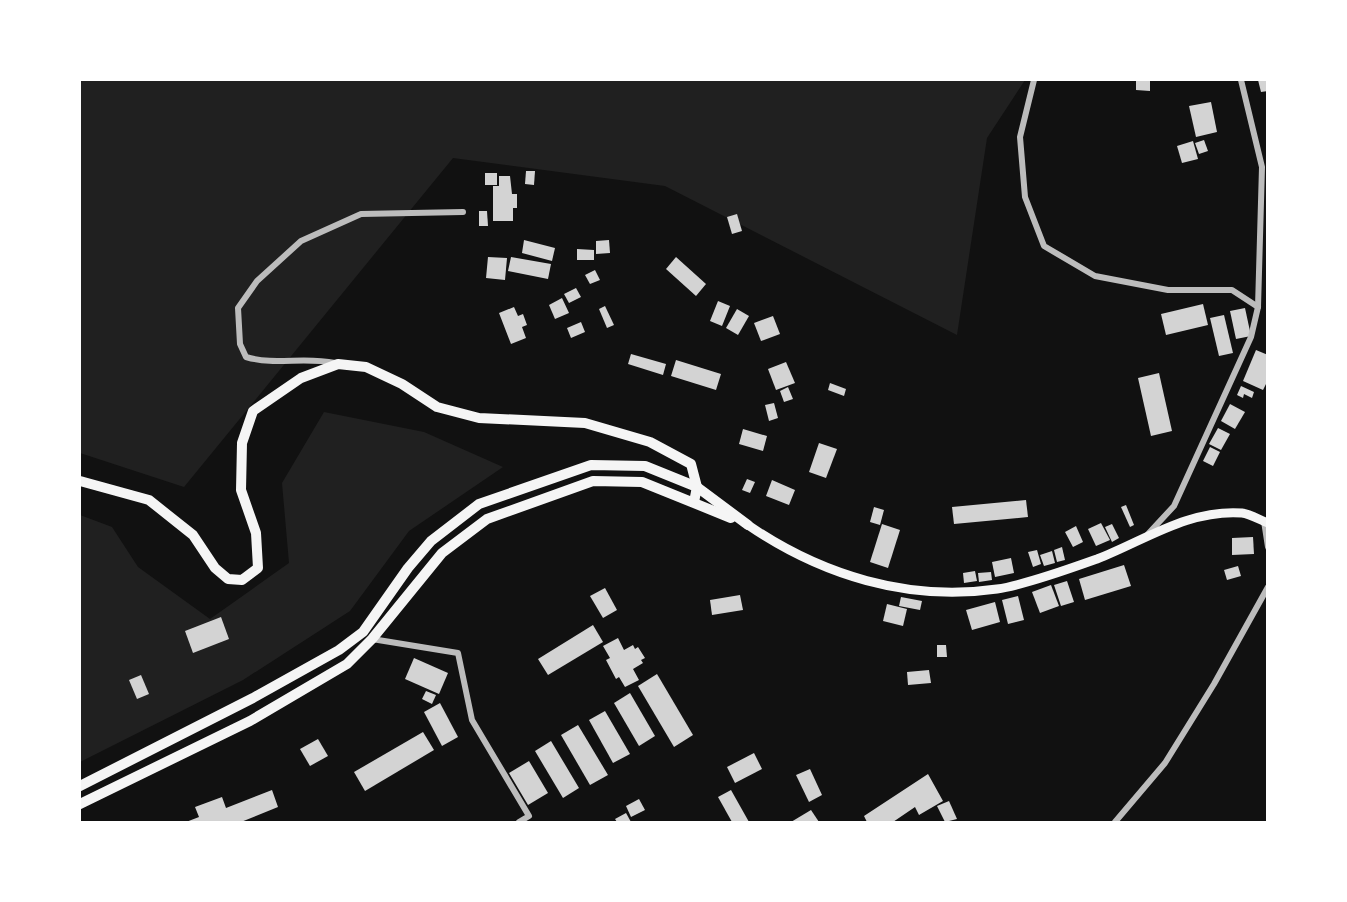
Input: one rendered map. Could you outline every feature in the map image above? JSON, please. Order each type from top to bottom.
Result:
[{"type":"highway","points":[[80,481],[150,500],[193,535],[215,568],[228,579],[242,580],[258,568],[256,533],[241,490],[242,443],[253,411],[301,378],[338,364],[366,367],[402,384],[437,407],[479,418],[585,423],[651,442],[692,464],[697,487],[694,502]]},
{"type":"highway","points":[[80,786],[253,698],[339,650],[363,632],[408,568],[431,541],[479,504],[591,465],[645,466],[697,487],[748,525]]},
{"type":"highway","points":[[80,804],[250,721],[347,664],[372,639],[442,553],[487,519],[593,481],[642,482],[748,525]]},
{"type":"highway","points":[[339,650],[347,664]]},
{"type":"main road","points":[[748,525],[770,540],[855,579],[896,589],[935,592],[999,589],[1098,559],[1148,534],[1208,515],[1244,513],[1266,522]]},
{"type":"street","points":[[1034,80],[1020,137],[1025,197],[1044,246],[1095,276],[1168,290],[1232,290],[1258,307]]},
{"type":"street","points":[[1148,534],[1174,506],[1251,337],[1258,307],[1262,167],[1241,80]]},
{"type":"street","points":[[338,364],[313,358],[263,362],[246,357],[240,344],[238,308],[257,281],[301,241],[361,214],[463,212]]},
{"type":"street","points":[[1258,307],[1268,303]]},
{"type":"street","points":[[1266,522],[1268,547]]},
{"type":"street","points":[[1115,822],[1165,763],[1214,684],[1268,587]]},
{"type":"street","points":[[372,639],[458,653],[472,720],[529,816],[519,822]]},
{"type":"shaded area","points":[[80,80],[1025,80],[987,138],[957,335],[665,186],[453,158],[184,487],[80,453]]},
{"type":"shaded area","points":[[324,412],[424,432],[503,467],[409,531],[350,611],[243,680],[80,762],[80,515],[112,527],[138,567],[210,619],[289,563],[282,483]]},
{"type":"building","points":[[1136,80],[1150,80],[1150,91],[1136,90]]},
{"type":"building","points":[[1258,80],[1268,80],[1268,91],[1261,92]]},
{"type":"building","points":[[1211,102],[1217,132],[1196,137],[1189,106]]},
{"type":"building","points":[[1204,140],[1208,151],[1199,154],[1195,143]]},
{"type":"building","points":[[1193,141],[1198,159],[1182,163],[1177,146]]},
{"type":"building","points":[[526,171],[535,171],[534,185],[525,184]]},
{"type":"building","points":[[485,173],[497,173],[497,185],[485,185]]},
{"type":"building","points":[[499,176],[510,176],[512,194],[517,194],[517,208],[513,208],[513,221],[493,221],[493,186],[499,186]]},
{"type":"building","points":[[479,211],[487,211],[488,226],[479,226]]},
{"type":"building","points":[[737,214],[742,231],[732,234],[727,217]]},
{"type":"building","points":[[524,240],[555,248],[552,261],[522,253]]},
{"type":"building","points":[[609,240],[610,253],[596,254],[596,241]]},
{"type":"building","points":[[577,249],[594,250],[594,260],[577,260]]},
{"type":"building","points":[[488,257],[507,258],[505,280],[486,278]]},
{"type":"building","points":[[511,257],[551,264],[548,279],[508,271]]},
{"type":"building","points":[[676,257],[706,284],[696,296],[666,269]]},
{"type":"building","points":[[595,270],[600,280],[590,284],[585,275]]},
{"type":"building","points":[[576,288],[581,297],[569,303],[564,294]]},
{"type":"building","points":[[562,298],[569,313],[555,319],[549,305]]},
{"type":"building","points":[[718,301],[730,306],[722,326],[710,321]]},
{"type":"building","points":[[1203,304],[1208,325],[1166,335],[1161,314]]},
{"type":"building","points":[[605,306],[614,325],[607,328],[599,309]]},
{"type":"building","points":[[514,307],[518,316],[523,314],[527,325],[522,327],[526,338],[511,344],[499,313]]},
{"type":"building","points":[[1245,308],[1251,336],[1236,339],[1230,311]]},
{"type":"building","points":[[737,309],[749,316],[738,335],[726,328]]},
{"type":"building","points":[[1224,315],[1233,353],[1219,356],[1210,318]]},
{"type":"building","points":[[773,316],[780,334],[761,341],[754,323]]},
{"type":"building","points":[[581,322],[585,332],[571,338],[567,328]]},
{"type":"building","points":[[1256,350],[1268,355],[1268,380],[1263,390],[1243,381]]},
{"type":"building","points":[[631,354],[666,364],[663,375],[628,364]]},
{"type":"building","points":[[676,360],[721,374],[716,390],[671,376]]},
{"type":"building","points":[[786,362],[795,383],[776,390],[768,369]]},
{"type":"building","points":[[1159,373],[1172,431],[1151,436],[1138,378]]},
{"type":"building","points":[[830,383],[846,389],[844,396],[828,390]]},
{"type":"building","points":[[1241,386],[1254,392],[1252,398],[1244,394],[1243,398],[1237,395]]},
{"type":"building","points":[[788,387],[793,399],[784,402],[780,391]]},
{"type":"building","points":[[774,403],[778,418],[769,421],[765,405]]},
{"type":"building","points":[[1230,404],[1245,412],[1235,429],[1221,421]]},
{"type":"building","points":[[1218,428],[1230,434],[1221,450],[1209,444]]},
{"type":"building","points":[[743,429],[767,436],[763,451],[739,444]]},
{"type":"building","points":[[819,443],[837,449],[826,478],[809,472]]},
{"type":"building","points":[[1210,447],[1220,452],[1213,466],[1203,461]]},
{"type":"building","points":[[747,479],[755,482],[750,493],[742,490]]},
{"type":"building","points":[[772,480],[795,490],[789,505],[766,496]]},
{"type":"building","points":[[1026,500],[1028,517],[954,524],[952,507]]},
{"type":"building","points":[[1126,505],[1134,525],[1130,527],[1121,507]]},
{"type":"building","points":[[874,507],[884,510],[880,525],[870,522]]},
{"type":"building","points":[[1101,523],[1110,540],[1096,546],[1088,529]]},
{"type":"building","points":[[882,524],[900,530],[888,568],[870,562]]},
{"type":"building","points":[[1112,524],[1119,538],[1112,542],[1105,527]]},
{"type":"building","points":[[1076,526],[1083,542],[1073,547],[1065,532]]},
{"type":"building","points":[[1253,537],[1254,554],[1232,555],[1232,538]]},
{"type":"building","points":[[1062,547],[1065,560],[1057,562],[1054,550]]},
{"type":"building","points":[[1037,550],[1041,564],[1033,567],[1028,552]]},
{"type":"building","points":[[1052,551],[1055,563],[1044,566],[1040,555]]},
{"type":"building","points":[[1011,558],[1014,573],[995,577],[992,562]]},
{"type":"building","points":[[1124,565],[1131,586],[1085,600],[1079,579]]},
{"type":"building","points":[[1238,566],[1241,576],[1227,580],[1224,570]]},
{"type":"building","points":[[975,571],[977,581],[964,583],[963,573]]},
{"type":"building","points":[[991,572],[992,580],[979,582],[978,573]]},
{"type":"building","points":[[1067,581],[1074,602],[1061,606],[1054,585]]},
{"type":"building","points":[[1051,585],[1059,606],[1040,613],[1032,592]]},
{"type":"building","points":[[605,588],[617,610],[603,618],[590,596]]},
{"type":"building","points":[[740,595],[743,610],[712,615],[710,600]]},
{"type":"building","points":[[1018,596],[1024,620],[1008,624],[1002,600]]},
{"type":"building","points":[[901,597],[922,601],[920,610],[899,606]]},
{"type":"building","points":[[995,602],[1000,622],[972,630],[966,610]]},
{"type":"building","points":[[887,604],[907,609],[903,626],[883,621]]},
{"type":"building","points":[[221,617],[229,639],[193,653],[185,631]]},
{"type":"building","points":[[593,625],[603,642],[548,675],[538,659]]},
{"type":"building","points":[[618,638],[624,650],[633,645],[635,649],[638,647],[645,658],[641,660],[643,663],[633,669],[639,680],[625,687],[619,677],[616,679],[606,660],[610,658],[603,646]]},
{"type":"building","points":[[937,645],[946,645],[947,657],[937,657]]},
{"type":"building","points":[[414,658],[448,673],[439,694],[405,679]]},
{"type":"building","points":[[929,670],[931,683],[908,685],[907,672]]},
{"type":"building","points":[[657,674],[693,735],[674,747],[638,686]]},
{"type":"building","points":[[141,675],[149,694],[137,699],[129,680]]},
{"type":"building","points":[[426,691],[436,695],[432,704],[422,699]]},
{"type":"building","points":[[630,693],[655,736],[639,746],[614,703]]},
{"type":"building","points":[[440,703],[458,737],[442,746],[424,712]]},
{"type":"building","points":[[605,711],[630,754],[613,763],[589,720]]},
{"type":"building","points":[[578,725],[608,775],[590,785],[561,735]]},
{"type":"building","points":[[423,732],[434,750],[365,791],[354,772]]},
{"type":"building","points":[[318,739],[328,756],[310,766],[300,749]]},
{"type":"building","points":[[551,741],[579,788],[563,798],[535,751]]},
{"type":"building","points":[[754,753],[762,769],[735,783],[727,767]]},
{"type":"building","points":[[529,761],[548,793],[528,805],[509,773]]},
{"type":"building","points":[[810,769],[822,795],[809,802],[796,775]]},
{"type":"building","points":[[928,774],[943,801],[919,815],[915,807],[893,822],[867,822],[864,816]]},
{"type":"building","points":[[272,790],[278,807],[241,822],[186,822],[199,817],[195,807],[222,797],[226,808]]},
{"type":"building","points":[[731,790],[749,822],[732,822],[718,797]]},
{"type":"building","points":[[639,799],[645,810],[631,817],[626,806]]},
{"type":"building","points":[[949,801],[957,819],[945,822],[937,806]]},
{"type":"building","points":[[811,810],[819,822],[791,822]]},
{"type":"building","points":[[626,813],[631,822],[617,822],[615,819]]}]
